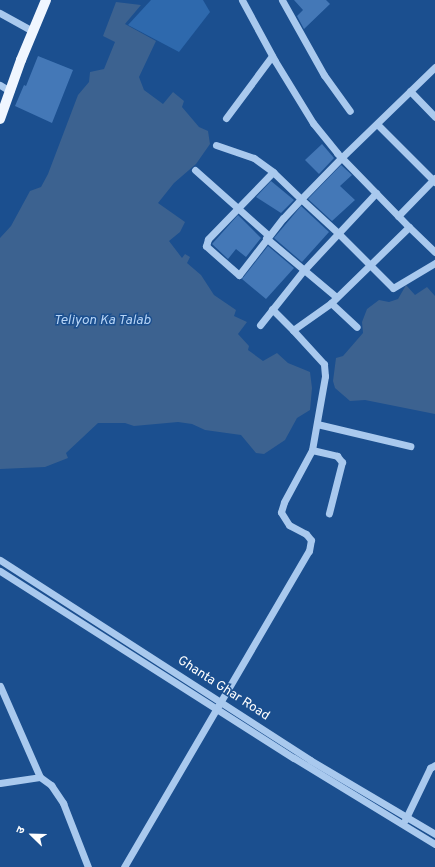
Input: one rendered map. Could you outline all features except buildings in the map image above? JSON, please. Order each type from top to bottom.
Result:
[{"type":"main road","points":[[0,119],[46,0]]},
{"type":"street","points":[[242,0],[272,56],[314,123],[342,158],[435,252]]},
{"type":"street","points":[[282,0],[324,75],[350,111]]},
{"type":"street","points":[[0,13],[33,31]]},
{"type":"street","points":[[226,118],[272,56]]},
{"type":"street","points":[[273,172],[208,239],[206,246],[208,249],[239,275],[267,237],[302,199],[435,67]]},
{"type":"street","points":[[0,85],[10,91]]},
{"type":"street","points":[[410,91],[435,116]]},
{"type":"street","points":[[378,125],[434,180],[398,216]]},
{"type":"street","points":[[216,145],[254,158],[273,172],[339,234],[393,288],[435,263]]},
{"type":"street","points":[[195,170],[239,208],[333,300],[357,327]]},
{"type":"street","points":[[260,324],[303,271],[376,193]]},
{"type":"street","points":[[293,330],[333,300],[368,264],[409,227]]},
{"type":"street","points":[[124,867],[309,551],[311,540],[306,534],[288,525],[281,512],[284,502],[312,450],[325,376],[324,364],[272,308]]},
{"type":"street","points":[[317,424],[410,446]]},
{"type":"street","points":[[312,450],[337,456],[342,462],[329,513]]},
{"type":"street","name":"Ghanta Ghar Road","points":[[0,560],[221,701],[310,760],[435,834]]},
{"type":"street","name":"Ghanta Ghar Road","points":[[0,571],[435,844]]},
{"type":"street","points":[[0,686],[40,777],[51,785],[62,803],[88,867]]},
{"type":"street","points":[[403,823],[430,768],[435,765]]},
{"type":"street","points":[[0,783],[40,777]]},
{"type":"shaded area","points":[[151,0],[203,0],[210,12],[179,52],[128,25]]},
{"type":"water","name":"Teliyon Ka Talab","points":[[116,2],[141,5],[125,24],[156,41],[139,77],[144,90],[163,104],[173,92],[184,101],[182,107],[199,127],[208,131],[210,144],[196,164],[174,183],[158,203],[185,222],[180,232],[169,241],[182,258],[185,254],[190,257],[187,263],[201,275],[214,295],[236,310],[234,316],[247,322],[238,334],[249,346],[248,350],[263,361],[277,353],[288,363],[310,372],[312,388],[310,410],[297,418],[285,440],[264,454],[256,453],[241,435],[205,430],[192,424],[178,422],[134,426],[125,423],[98,423],[66,453],[68,458],[45,467],[0,469],[0,238],[11,226],[30,191],[41,187],[48,174],[78,95],[89,82],[90,72],[104,69],[115,42],[103,36]]},
{"type":"water","points":[[406,285],[415,295],[427,287],[435,296],[435,414],[365,400],[350,401],[335,388],[333,381],[336,358],[343,356],[363,333],[362,322],[367,309],[379,300],[389,302],[398,299]]}]
